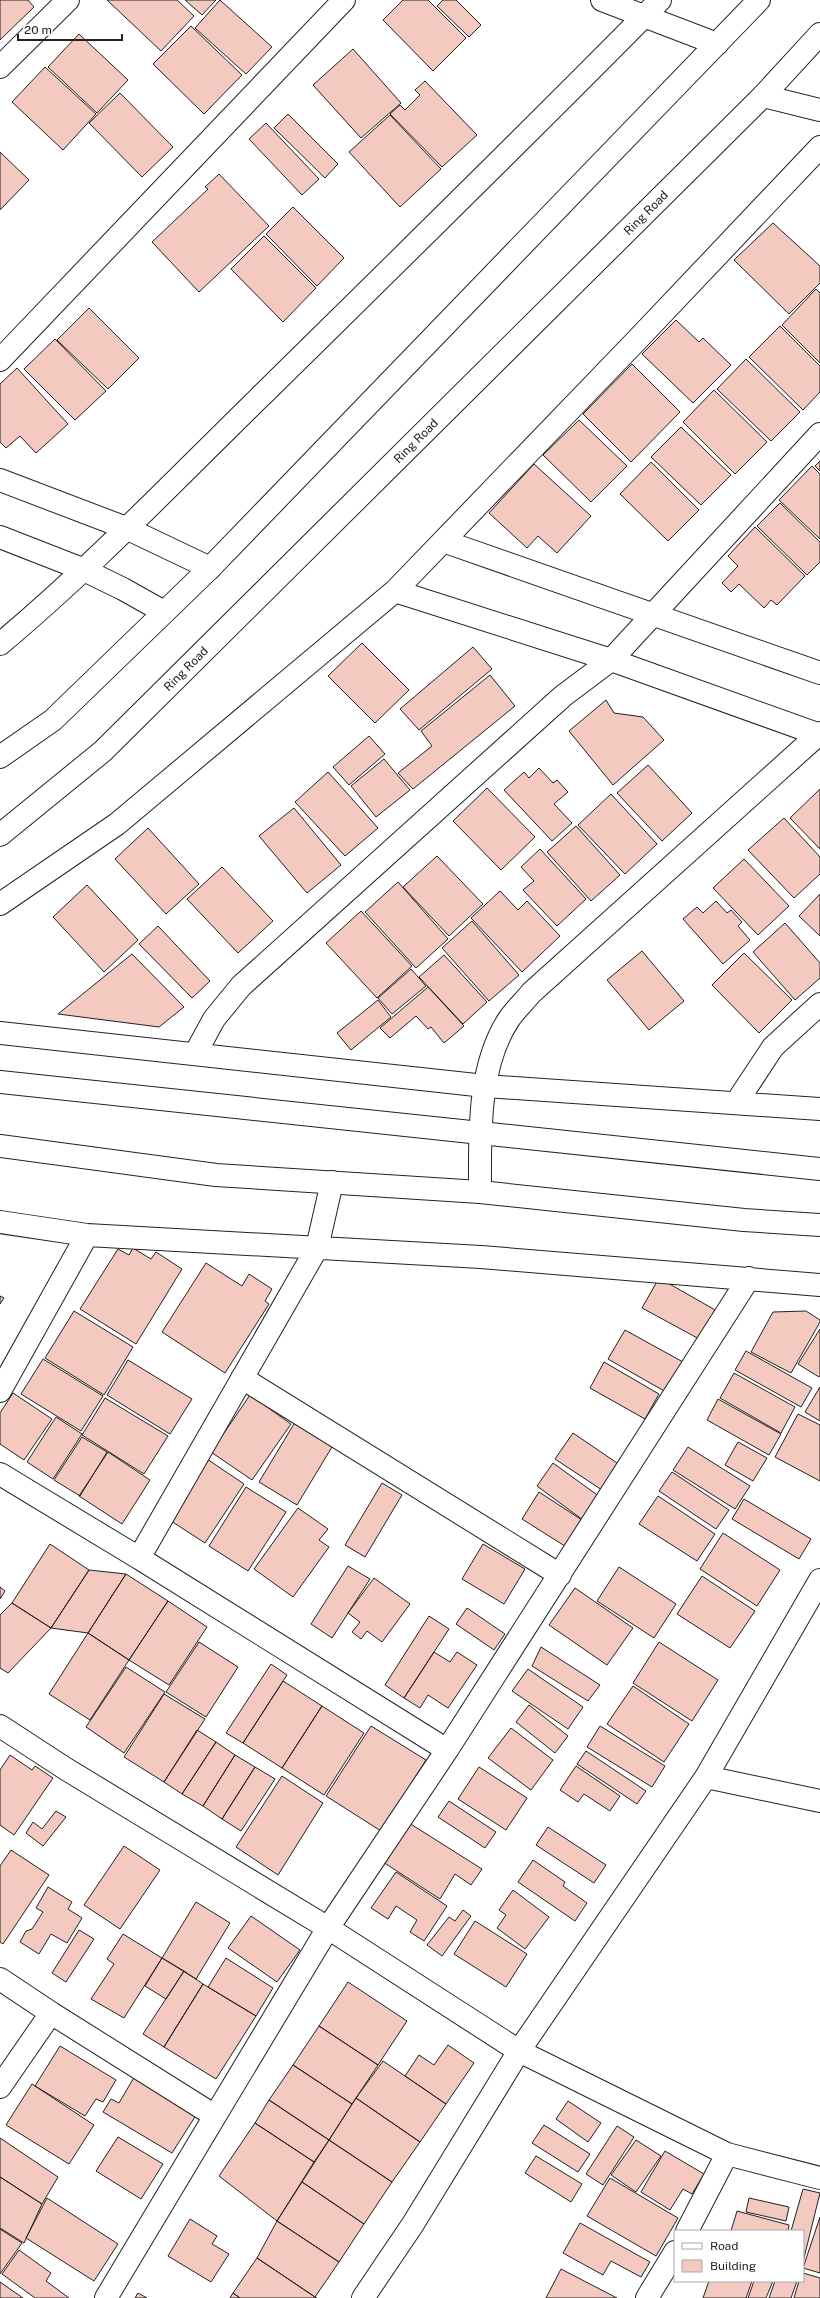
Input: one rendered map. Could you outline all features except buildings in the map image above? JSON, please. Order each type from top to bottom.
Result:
[{"type":"street","points":[[0,67],[68,0]]},
{"type":"street","points":[[0,360],[344,0]]},
{"type":"street","points":[[602,0],[641,8],[717,44]]},
{"type":"street","points":[[0,644],[45,606],[457,204],[641,8],[660,0]]},
{"type":"street","points":[[0,757],[53,720],[210,568],[759,0]]},
{"type":"street","name":"Ring Road","points":[[0,835],[103,751],[763,96],[820,34]]},
{"type":"street","points":[[763,96],[820,110]]},
{"type":"street","points":[[0,904],[117,824],[395,591],[820,147]]},
{"type":"street","points":[[195,1054],[214,1019],[241,986],[563,696],[611,660],[820,434]]},
{"type":"street","points":[[0,480],[126,528],[210,568]]},
{"type":"street","points":[[0,537],[82,569],[124,589],[164,612]]},
{"type":"street","points":[[443,541],[820,673]]},
{"type":"street","points":[[395,591],[611,660],[820,734],[531,993],[509,1019],[495,1048],[485,1086],[480,1132],[480,1192]]},
{"type":"street","points":[[736,1104],[773,1047],[820,1004]]},
{"type":"street","points":[[0,1033],[485,1086],[736,1104],[820,1108]]},
{"type":"street","points":[[0,1082],[820,1169]]},
{"type":"street","points":[[0,1146],[216,1175],[480,1192],[744,1220],[820,1225]]},
{"type":"street","points":[[139,1558],[317,1248],[332,1182]]},
{"type":"street","points":[[0,1222],[87,1235],[481,1257],[820,1285]]},
{"type":"street","points":[[0,1391],[87,1235]]},
{"type":"street","points":[[106,2298],[328,1928],[447,1750],[749,1278]]},
{"type":"street","points":[[242,1378],[560,1574]]},
{"type":"street","points":[[0,1474],[139,1558],[447,1750]]},
{"type":"street","points":[[363,2298],[413,2224],[519,2052],[706,1777],[820,1580]]},
{"type":"street","points":[[0,1726],[66,1769],[328,1928],[519,2052],[727,2154],[820,2178]]},
{"type":"street","points":[[706,1777],[820,1802]]},
{"type":"street","points":[[0,1979],[51,2013],[215,2116]]},
{"type":"street","points":[[0,2087],[51,2013]]},
{"type":"street","points":[[688,2230],[727,2154]]},
{"type":"street","points":[[647,2298],[674,2254]]}]
